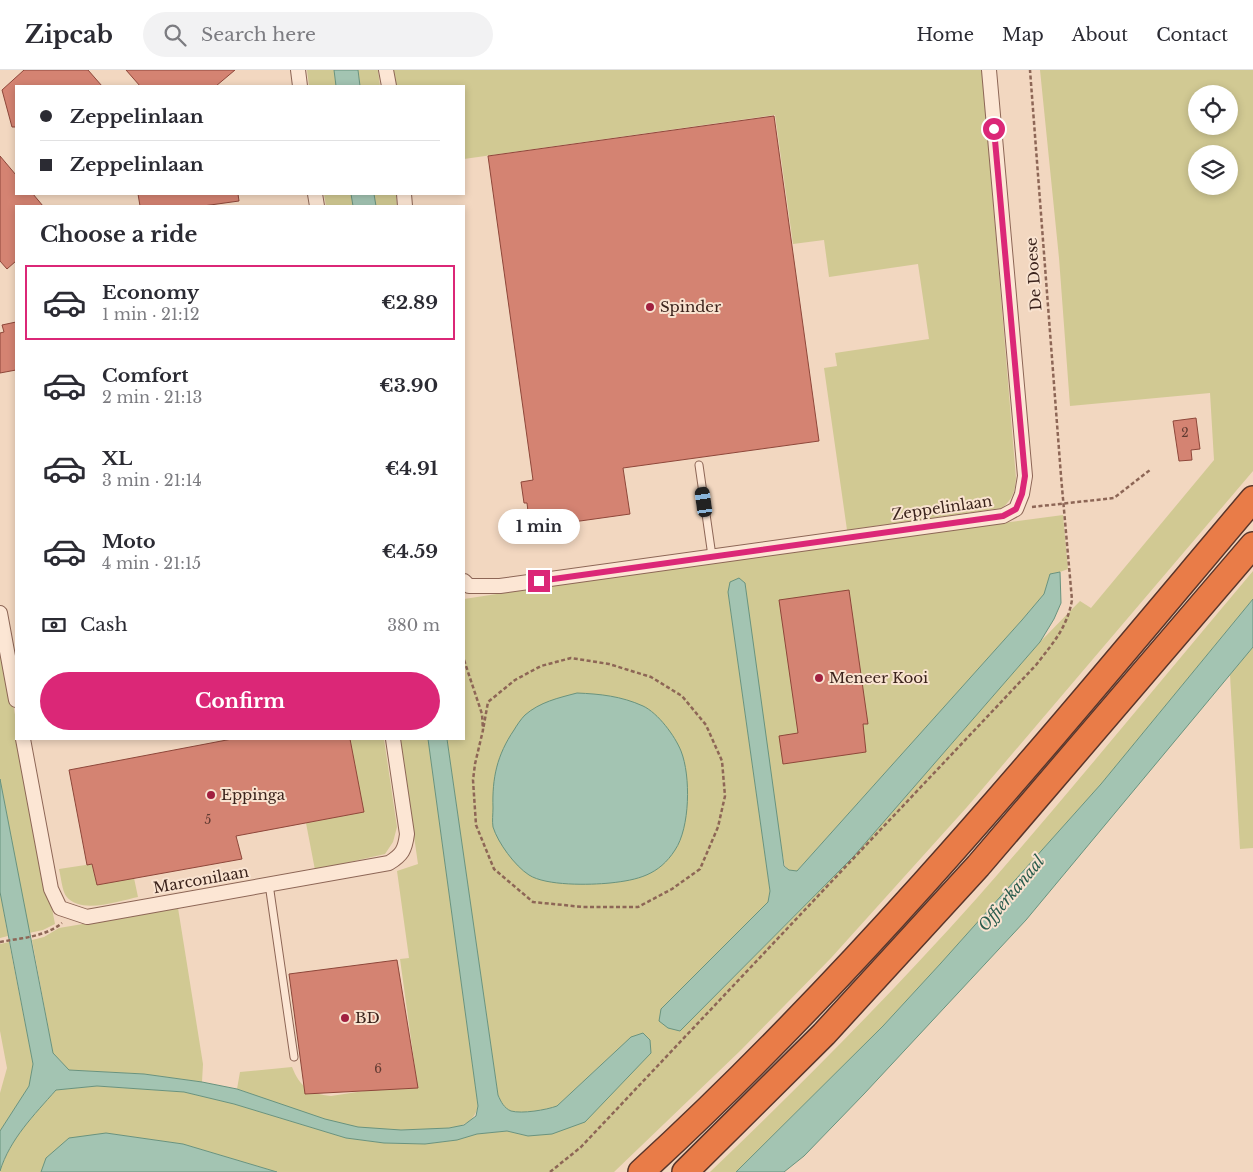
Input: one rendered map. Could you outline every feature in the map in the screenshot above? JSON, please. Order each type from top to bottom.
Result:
[{"type":"highway","points":[[641,1172],[808,1009],[856,957],[1019,776],[1253,499]]},
{"type":"highway","points":[[685,1172],[824,1034],[978,866],[1253,545]]},
{"type":"street","points":[[298,70],[300,85]]},
{"type":"street","points":[[386,70],[389,85]]},
{"type":"street","points":[[989,70],[1025,476],[1022,494],[1016,509]]},
{"type":"street","name":"Zeppelinlaan","points":[[465,582],[469,586],[500,586],[1003,516],[1016,509]]},
{"type":"street","points":[[0,613],[15,695]]},
{"type":"street","points":[[24,740],[52,889],[60,908],[75,913]]},
{"type":"street","name":"Marconilaan","points":[[75,913],[87,917],[389,863],[398,857],[405,848],[407,834],[392,740]]},
{"type":"lane","points":[[699,465],[712,556]]},
{"type":"lane","points":[[269,884],[294,1057]]},
{"type":"path","name":"De Doese","points":[[550,1172],[581,1148],[1036,665],[1069,617],[1072,600],[1060,476],[1030,70]]},
{"type":"path","points":[[1016,509],[1114,498],[1150,470]]},
{"type":"path","points":[[465,663],[482,714],[483,730],[473,780],[476,825],[494,869],[533,902],[582,907],[638,906],[672,889],[700,869],[718,827],[725,796],[722,760],[706,725],[682,696],[651,677],[609,664],[571,658],[542,666],[508,685],[488,702],[483,730]]},
{"type":"path","points":[[0,942],[35,936],[57,928],[75,913]]},
{"type":"shaded area","points":[[307,70],[334,70],[336,85],[309,85]]},
{"type":"shaded area","points":[[358,70],[378,70],[380,85],[360,85]]},
{"type":"shaded area","points":[[393,70],[982,70],[1016,478],[1014,491],[1009,501],[1002,508],[847,530],[824,368],[837,366],[835,353],[929,339],[918,264],[829,277],[824,240],[793,244],[775,115],[465,159],[465,85],[395,85]]},
{"type":"shaded area","points":[[1040,70],[1253,70],[1253,471],[967,807],[831,958],[741,1050],[614,1172],[277,1172],[183,1144],[106,1133],[46,1158],[41,1172],[0,1172],[9,1149],[31,1118],[56,1090],[97,1086],[184,1092],[234,1104],[346,1138],[384,1143],[425,1144],[457,1140],[477,1134],[507,1131],[528,1136],[631,1037],[557,1106],[534,1111],[516,1112],[506,1108],[499,1098],[447,740],[465,740],[465,599],[744,557],[1063,515],[1068,569],[1050,574],[1044,594],[1022,620],[797,871],[789,870],[785,866],[728,592],[770,891],[768,902],[680,1031],[854,856],[1040,642],[1080,601],[1091,608],[1214,460],[1210,393],[1070,406],[1059,258]]},
{"type":"shaded area","points":[[324,195],[351,195],[353,205],[326,205]]},
{"type":"shaded area","points":[[374,195],[396,195],[397,205],[376,205]]},
{"type":"shaded area","points":[[1253,571],[1253,599],[1101,784],[941,963],[883,1026],[736,1172],[710,1172],[846,1038],[977,898]]},
{"type":"shaded area","points":[[0,635],[15,715],[15,740],[20,740],[55,924],[43,930],[29,933],[0,779]]},
{"type":"shaded area","points":[[1253,647],[1253,848],[1240,849],[1230,675]]},
{"type":"shaded area","points":[[350,740],[384,740],[397,827],[393,842],[385,854],[315,870],[306,823],[363,812]]},
{"type":"shaded area","points":[[400,740],[428,740],[478,1106],[471,1119],[460,1126],[431,1129],[394,1130],[358,1127],[313,1116],[237,1089],[240,1072],[292,1067],[299,1080],[307,1088],[317,1093],[331,1096],[417,1083],[400,959],[409,958],[397,871],[418,864]]},
{"type":"shaded area","points":[[92,864],[97,885],[134,878],[138,897],[90,906],[72,902],[66,896],[59,869]]},
{"type":"shaded area","points":[[0,892],[8,936],[0,938]]},
{"type":"shaded area","points":[[178,908],[203,1064],[202,1082],[144,1074],[69,1070],[53,1053],[32,940],[44,937],[59,928]]},
{"type":"shaded area","points":[[9,942],[33,1064],[29,1086],[0,1131],[0,1093],[7,1068],[0,1031],[0,944]]},
{"type":"water","points":[[334,70],[358,70],[360,85],[336,85]]},
{"type":"water","points":[[351,195],[374,195],[376,205],[353,205]]},
{"type":"water","points":[[1060,572],[1061,603],[1040,642],[854,856],[680,1031],[668,1028],[659,1021],[661,1009],[768,902],[770,891],[728,592],[730,582],[739,578],[745,583],[784,866],[789,870],[797,871],[1022,620],[1044,594],[1050,574]]},
{"type":"water","name":"Offierkanaal","points":[[1253,599],[1253,647],[1026,920],[804,1156],[784,1172],[736,1172],[883,1026],[941,963],[1101,784]]},
{"type":"water","points":[[577,693],[610,696],[627,700],[649,709],[675,739],[681,751],[687,788],[684,829],[675,850],[669,858],[655,871],[639,878],[610,883],[580,884],[557,883],[537,879],[529,875],[513,860],[503,847],[493,827],[493,787],[497,767],[508,739],[525,715],[537,707]]},
{"type":"water","points":[[428,740],[447,740],[498,1095],[503,1104],[511,1111],[521,1112],[557,1106],[631,1037],[643,1033],[650,1040],[651,1053],[585,1122],[552,1134],[528,1136],[507,1131],[477,1134],[457,1140],[425,1144],[384,1143],[346,1138],[234,1104],[184,1092],[97,1086],[56,1090],[16,1138],[4,1159],[0,1171],[0,1131],[29,1086],[33,1064],[0,892],[0,779],[53,1053],[69,1070],[144,1074],[202,1082],[237,1089],[325,1119],[358,1127],[401,1130],[449,1128],[464,1125],[476,1116],[478,1106]]},
{"type":"water","points":[[106,1133],[183,1144],[277,1172],[41,1172],[46,1158],[69,1138]]},
{"type":"building","points":[[24,70],[88,70],[101,85],[15,85],[15,127],[12,127],[2,90]]},
{"type":"building","points":[[126,70],[235,70],[217,85],[139,85]]},
{"type":"building","points":[[774,116],[819,441],[623,468],[630,514],[530,528],[527,503],[524,503],[521,482],[533,480],[488,156]]},
{"type":"building","points":[[0,156],[15,174],[15,195],[34,195],[42,205],[15,205],[15,262],[7,269],[0,261]]},
{"type":"building","points":[[138,195],[238,195],[239,201],[210,205],[140,205]]},
{"type":"building","points":[[15,322],[15,370],[0,373],[0,333],[4,332],[2,325]]},
{"type":"building","points":[[1196,418],[1200,449],[1191,450],[1192,460],[1179,461],[1173,421]]},
{"type":"building","points":[[849,590],[868,724],[863,724],[866,752],[783,764],[779,736],[798,733],[779,600]]},
{"type":"building","points":[[227,740],[350,740],[364,812],[236,836],[242,859],[97,885],[92,864],[87,865],[69,770]]},
{"type":"building","points":[[397,960],[418,1088],[305,1094],[289,974]]},
{"type":"place","name":"Spinder","points":[[650,307]]},
{"type":"place","name":"Meneer Kooi","points":[[819,678]]},
{"type":"place","name":"Eppinga","points":[[211,795]]},
{"type":"place","name":"BD","points":[[345,1018]]},
{"type":"route","points":[[539,581],[1003,516],[1016,509],[1022,494],[1025,476],[994,129]]}]
